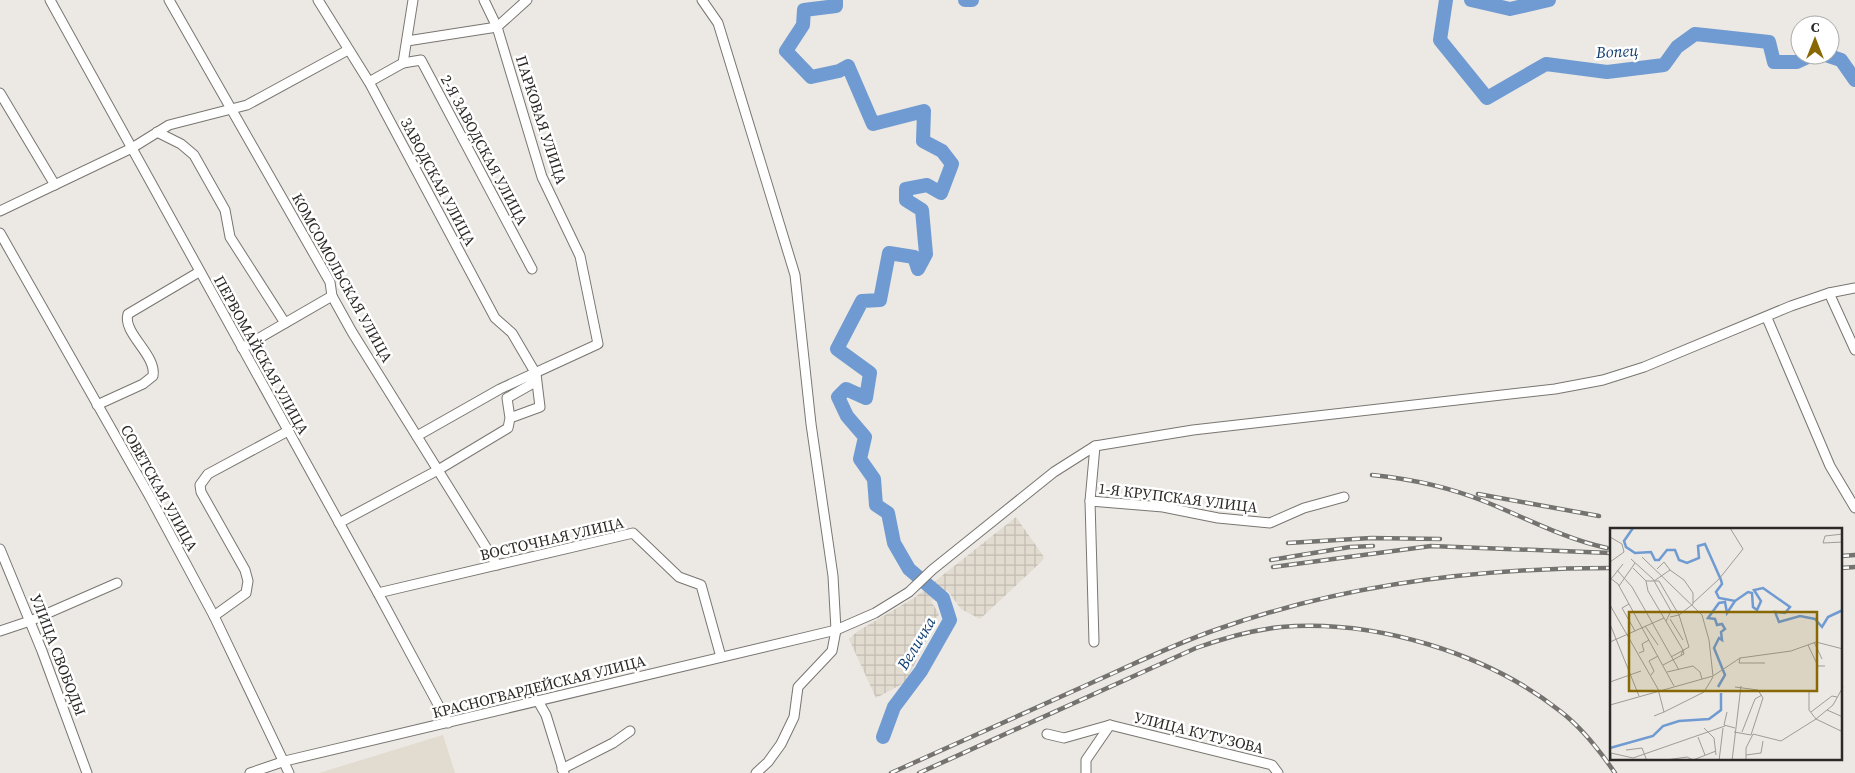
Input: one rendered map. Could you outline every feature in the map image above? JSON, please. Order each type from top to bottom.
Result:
[{"type":"street","name":"ПЕРВОМАЙСКАЯ УЛИЦА","points":[[50,0],[448,723]]},
{"type":"street","name":"КОМСОМОЛЬСКАЯ УЛИЦА","points":[[169,0],[330,282],[332,296],[497,565]]},
{"type":"street","name":"ЗАВОДСКАЯ УЛИЦА","points":[[318,0],[369,82],[496,318],[512,333],[536,374]]},
{"type":"street","points":[[369,82],[403,63],[413,0]]},
{"type":"street","name":"ПАРКОВАЯ УЛИЦА","points":[[484,0],[497,27],[542,177],[580,256],[598,344],[536,374]]},
{"type":"street","points":[[407,41],[497,27],[526,0]]},
{"type":"street","points":[[702,0],[718,23],[795,275],[811,424],[833,576],[836,630],[832,651],[798,687],[794,718],[781,744],[768,762],[756,773]]},
{"type":"street","points":[[0,212],[132,148],[169,124],[231,108],[247,106],[348,50]]},
{"type":"street","name":"2-Я ЗАВОДСКАЯ УЛИЦА","points":[[403,63],[421,60],[532,269]]},
{"type":"street","points":[[0,94],[55,185]]},
{"type":"street","points":[[157,132],[181,144],[194,155],[225,210],[230,236],[285,324]]},
{"type":"street","name":"СОВЕТСКАЯ УЛИЦА","points":[[0,232],[214,616],[286,761],[289,773]]},
{"type":"street","points":[[97,406],[153,376],[152,364],[128,323],[128,314],[199,272]]},
{"type":"street","points":[[1095,446],[1193,430],[1526,393],[1594,382],[1644,367],[1767,318],[1791,306],[1829,293],[1855,288]]},
{"type":"street","points":[[1829,293],[1855,350]]},
{"type":"street","points":[[242,348],[332,296]]},
{"type":"street","points":[[1767,318],[1830,466],[1855,508]]},
{"type":"street","points":[[510,418],[540,407],[536,374]]},
{"type":"street","points":[[339,523],[438,470],[508,428],[510,418],[507,398],[530,385],[536,374]]},
{"type":"street","points":[[417,436],[500,390],[536,374]]},
{"type":"street","points":[[214,616],[246,592],[248,581],[245,570],[201,492],[200,485],[208,474],[288,431]]},
{"type":"street","name":"КРАСНОГВАРДЕЙСКАЯ УЛИЦА","points":[[250,773],[286,761],[836,630],[875,613],[909,592],[932,570],[1054,472],[1095,446]]},
{"type":"street","name":"1-Я КРУПСКАЯ УЛИЦА","points":[[1095,446],[1090,501],[1163,507],[1218,518],[1270,523],[1304,508],[1344,497]]},
{"type":"street","points":[[1090,501],[1094,642]]},
{"type":"street","name":"ВОСТОЧНАЯ УЛИЦА","points":[[378,593],[634,533],[679,577],[701,585],[721,657]]},
{"type":"street","name":"УЛИЦА СВОБОДЫ","points":[[0,549],[30,621],[87,773]]},
{"type":"street","points":[[0,631],[30,621],[117,583]]},
{"type":"street","points":[[538,701],[546,715],[563,771],[613,743],[630,731]]},
{"type":"street","points":[[1047,734],[1064,738],[1110,725]]},
{"type":"street","points":[[1086,773],[1086,760],[1110,725]]},
{"type":"street","name":"УЛИЦА КУТУЗОВА","points":[[1110,725],[1272,765],[1278,773]]},
{"type":"shaded area","points":[[1016,517],[1044,557],[1042,561],[980,619],[961,609],[947,590],[931,601],[939,614],[906,682],[876,698],[849,639],[858,631],[914,598]]},
{"type":"shaded area","points":[[443,735],[455,773],[319,773]]},
{"type":"waterway","name":"Величка","points":[[836,0],[836,6],[804,10],[803,25],[786,51],[811,77],[839,71],[848,66],[873,124],[924,111],[923,141],[942,151],[952,164],[941,193],[927,185],[906,189],[906,200],[922,210],[926,254],[918,269],[914,257],[889,253],[880,300],[862,301],[837,349],[870,373],[866,398],[846,389],[838,397],[847,416],[865,437],[860,459],[874,479],[876,505],[888,513],[894,543],[909,569],[943,598],[950,620],[921,671],[894,707],[883,737]]},
{"type":"waterway","name":"Величка","points":[[965,0],[972,0]]},
{"type":"waterway","name":"Вопец","points":[[1446,0],[1440,40],[1487,98],[1546,64],[1607,72],[1664,65],[1677,47],[1695,34],[1769,42],[1774,62],[1790,62]]},
{"type":"waterway","name":"Вопец","points":[[1471,0],[1510,9],[1549,0]]},
{"type":"waterway","name":"Вопец","points":[[1840,60],[1855,80]]},
{"type":"railway","points":[[1372,475],[1416,481],[1458,492],[1561,534],[1607,548]]},
{"type":"railway","points":[[1478,494],[1599,516]]},
{"type":"railway","points":[[1288,543],[1371,538],[1440,539]]},
{"type":"railway","points":[[1271,560],[1350,547],[1373,546]]},
{"type":"railway","points":[[1273,567],[1431,546],[1610,553]]},
{"type":"railway","points":[[1842,556],[1855,555]]},
{"type":"railway","points":[[1842,568],[1855,567]]},
{"type":"railway","points":[[891,773],[1169,648],[1266,613],[1314,600],[1363,590],[1461,575],[1511,571],[1610,568]]},
{"type":"railway","points":[[919,773],[1196,648],[1259,630],[1317,626],[1354,629],[1428,644],[1499,672],[1531,690],[1568,717],[1590,740],[1615,773]]}]
